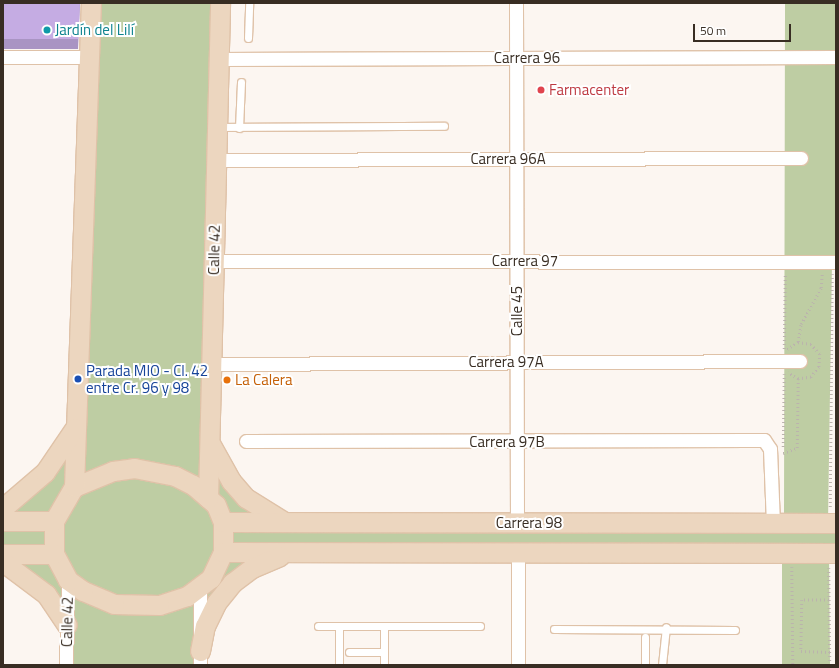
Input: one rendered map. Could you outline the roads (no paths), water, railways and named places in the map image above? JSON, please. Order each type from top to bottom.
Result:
[{"type":"street","points":[[74,488],[113,471],[134,468],[175,476],[208,498],[223,522],[223,552],[218,566],[200,588],[173,601],[128,606],[99,599],[68,580],[54,554],[54,521],[74,488],[91,3]]},
{"type":"street","name":"Calle 42","points":[[208,498],[220,3]]},
{"type":"street","name":"Calle 45","points":[[516,3],[517,523]]},
{"type":"street","points":[[3,57],[89,56]]},
{"type":"street","name":"Carrera 96","points":[[219,59],[836,57]]},
{"type":"street","name":"Carrera 96A","points":[[216,160],[801,158]]},
{"type":"street","name":"Carrera 97","points":[[214,261],[830,262]]},
{"type":"street","name":"Carrera 97A","points":[[211,364],[800,361]]},
{"type":"street","points":[[3,508],[45,472],[76,427]]},
{"type":"street","points":[[209,440],[218,462],[236,487],[265,512],[286,522]]},
{"type":"street","name":"Carrera 97B","points":[[246,441],[768,443],[772,523]]},
{"type":"street","name":"Carrera 98","points":[[223,522],[772,523],[833,517]]},
{"type":"street","points":[[3,521],[54,521]]},
{"type":"street","name":"Carrera 98","points":[[223,552],[792,552],[832,559]]},
{"type":"street","points":[[200,658],[205,626],[216,603],[232,583],[252,568],[276,557],[301,552]]},
{"type":"street","points":[[518,552],[518,665]]},
{"type":"street","points":[[3,554],[54,554]]},
{"type":"street","points":[[3,562],[46,594],[67,625]]},
{"type":"street","name":"Calle 42","points":[[66,665],[68,580]]},
{"type":"street","points":[[200,588],[200,658]]},
{"type":"lane","points":[[248,38],[249,3]]},
{"type":"lane","points":[[239,128],[241,82]]},
{"type":"lane","points":[[217,128],[444,126]]},
{"type":"lane","points":[[318,626],[480,626]]},
{"type":"lane","points":[[339,626],[339,665]]},
{"type":"lane","points":[[384,626],[384,665]]},
{"type":"lane","points":[[554,629],[666,627],[735,630]]},
{"type":"lane","points":[[662,665],[666,627]]},
{"type":"lane","points":[[645,637],[645,665]]},
{"type":"lane","points":[[349,652],[384,652]]},
{"type":"place","name":"Jardín del Lilí","points":[[47,30]]},
{"type":"place","name":"Farmacenter","points":[[541,90]]},
{"type":"place","name":"Parada MIO - Cl. 42 entre Cr. 96 y 98","points":[[78,379]]},
{"type":"place","name":"La Calera","points":[[227,380]]}]
